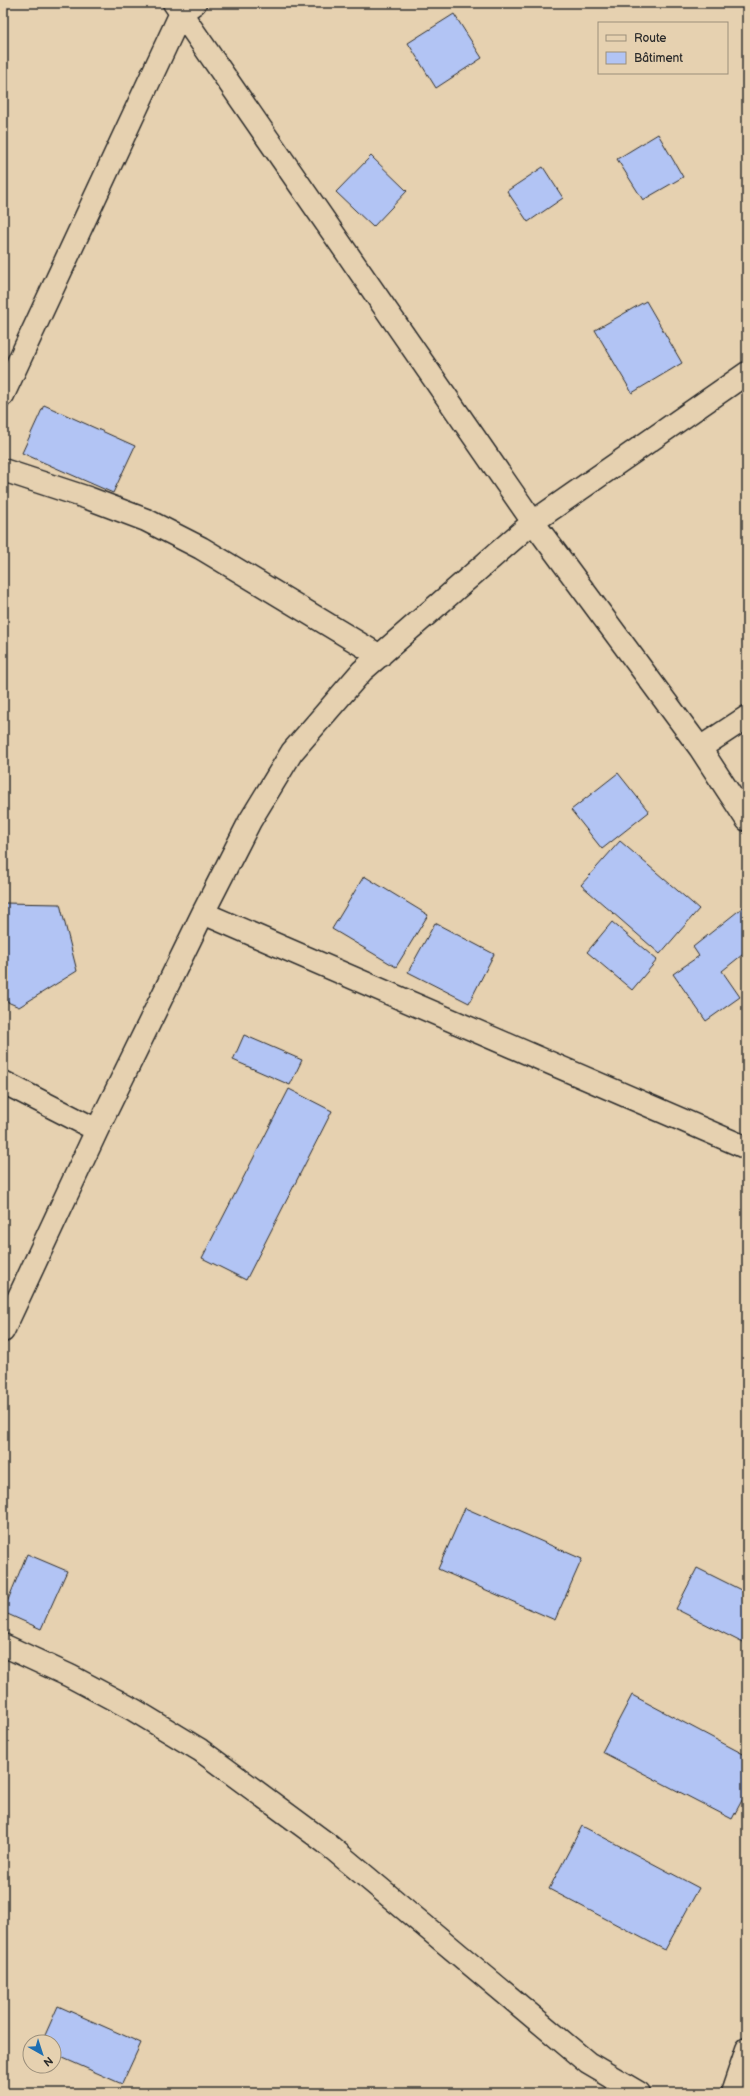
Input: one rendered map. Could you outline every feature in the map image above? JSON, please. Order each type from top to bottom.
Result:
[{"type":"street","points":[[3,395],[184,6]]},
{"type":"street","points":[[184,6],[533,522],[700,748],[747,820]]},
{"type":"street","points":[[3,1331],[97,1130],[203,913],[250,820],[292,752],[362,671],[533,522],[747,373]]},
{"type":"street","points":[[3,470],[88,498],[146,520],[201,548],[380,656]]},
{"type":"street","points":[[700,748],[747,717]]},
{"type":"street","points":[[203,913],[747,1148]]},
{"type":"street","points":[[3,1082],[97,1130]]},
{"type":"street","points":[[3,1645],[77,1679],[134,1710],[200,1750],[326,1843],[588,2063],[639,2093]]},
{"type":"street","points":[[738,2090],[747,2049]]},
{"type":"building","points":[[454,14],[482,58],[436,88],[408,43]]},
{"type":"building","points":[[658,134],[683,177],[643,200],[617,159]]},
{"type":"building","points":[[371,156],[407,191],[373,227],[336,192]]},
{"type":"building","points":[[543,167],[563,198],[528,222],[507,191]]},
{"type":"building","points":[[646,301],[682,363],[632,393],[595,330]]},
{"type":"building","points":[[44,405],[135,446],[113,493],[22,453]]},
{"type":"building","points":[[618,773],[649,812],[602,849],[571,810]]},
{"type":"building","points":[[620,841],[699,909],[660,954],[581,885]]},
{"type":"building","points":[[364,876],[428,915],[396,967],[332,929]]},
{"type":"building","points":[[3,903],[60,904],[77,971],[19,1007],[3,1000]]},
{"type":"building","points":[[747,904],[747,951],[722,971],[740,997],[706,1021],[673,974],[699,956],[693,947]]},
{"type":"building","points":[[612,922],[657,960],[632,990],[587,952]]},
{"type":"building","points":[[435,923],[494,954],[469,1003],[408,972]]},
{"type":"building","points":[[244,1035],[302,1060],[290,1085],[233,1060]]},
{"type":"building","points":[[289,1089],[332,1111],[246,1280],[202,1258]]},
{"type":"building","points":[[465,1508],[582,1559],[555,1620],[438,1569]]},
{"type":"building","points":[[27,1554],[67,1571],[41,1629],[3,1612]]},
{"type":"building","points":[[697,1568],[747,1593],[747,1645],[676,1609]]},
{"type":"building","points":[[632,1695],[747,1756],[747,1791],[732,1819],[602,1752]]},
{"type":"building","points":[[582,1826],[699,1888],[665,1950],[549,1889]]},
{"type":"building","points":[[58,2006],[141,2043],[122,2084],[62,2058],[62,2034],[46,2034]]}]
